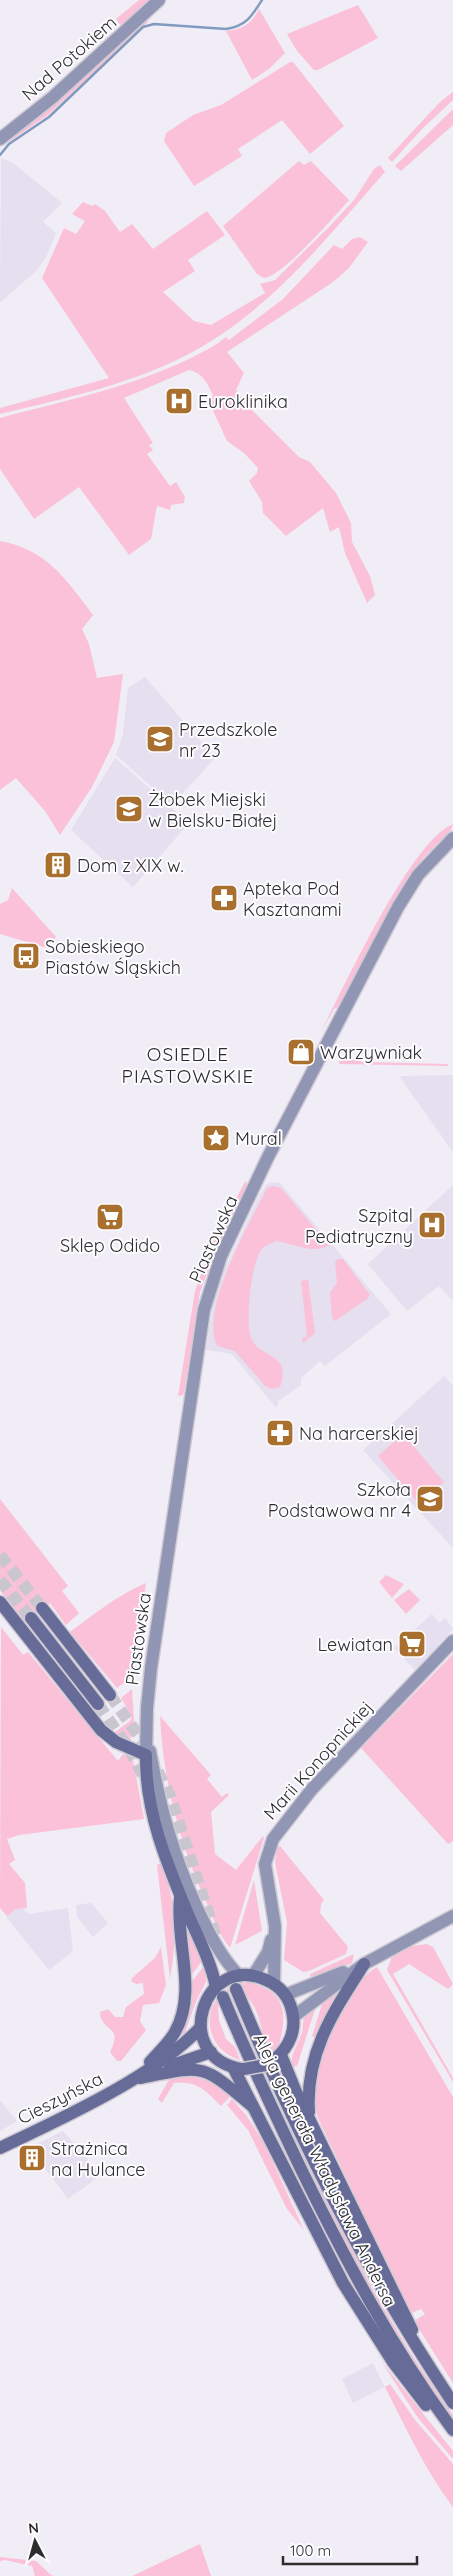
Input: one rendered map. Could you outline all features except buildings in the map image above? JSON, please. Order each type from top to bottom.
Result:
[{"type":"main road","points":[[0,1602],[101,1730],[116,1742],[146,1754]]},
{"type":"main road","points":[[42,1608],[110,1695]]},
{"type":"main road","points":[[30,1618],[98,1704]]},
{"type":"main road","name":"Piastowska","points":[[146,1754],[146,1778],[154,1823],[180,1896],[220,1992]]},
{"type":"main road","points":[[135,2078],[174,2034],[183,2010],[185,1992],[178,1915],[180,1896]]},
{"type":"main road","points":[[310,2119],[308,2086],[314,2058],[332,2012],[364,1964]]},
{"type":"main road","points":[[253,1976],[274,1984],[285,1995],[293,2017],[292,2033],[278,2057],[266,2065],[239,2068],[211,2052],[204,2041],[200,2028],[205,2001],[237,1982],[253,1976]]},
{"type":"main road","name":"Aleja generała Władysława Andersa","points":[[237,1982],[273,2077],[352,2237],[399,2322],[453,2403]]},
{"type":"main road","name":"Aleja generała Władysława Andersa","points":[[220,1992],[258,2081],[358,2283],[453,2432]]},
{"type":"main road","name":"Cieszyńska","points":[[0,2148],[135,2078],[186,2043],[200,2028]]},
{"type":"main road","name":"Cieszyńska","points":[[135,2078],[211,2052]]},
{"type":"main road","points":[[278,2057],[310,2119],[432,2373]]},
{"type":"main road","points":[[239,2068],[256,2110],[343,2282],[393,2362],[439,2423],[453,2432]]},
{"type":"main road","points":[[135,2078],[196,2069],[217,2076],[256,2110]]},
{"type":"street","name":"Nad Potokiem","points":[[0,139],[49,100],[159,0]]},
{"type":"street","name":"Piastowska","points":[[146,1754],[148,1698],[154,1649],[204,1310],[213,1274],[287,1118],[398,907],[418,874],[453,838]]},
{"type":"street","name":"Marii Konopnickiej","points":[[274,1984],[275,1926],[265,1864],[269,1848],[280,1826],[318,1782],[453,1641]]},
{"type":"street","name":"Piastowska","points":[[147,1734],[156,1785],[174,1854],[214,1944],[237,1982]]},
{"type":"street","points":[[285,1995],[364,1964],[453,1916]]},
{"type":"street","name":"Marii Konopnickiej","points":[[253,1976],[268,1952],[275,1926]]},
{"type":"street","points":[[293,2017],[364,1964]]},
{"type":"shaded area","points":[[139,0],[148,0],[121,26],[116,19]]},
{"type":"shaded area","points":[[358,5],[378,38],[318,70],[314,70],[297,51],[287,34]]},
{"type":"shaded area","points":[[259,9],[285,53],[269,69],[252,80],[226,31],[246,25]]},
{"type":"shaded area","points":[[147,19],[148,22],[48,115],[9,142],[10,138],[68,90]]},
{"type":"shaded area","points":[[290,62],[293,62],[344,126],[310,154],[282,120],[238,149],[242,156],[194,186],[164,141],[166,133],[193,115],[221,105]]},
{"type":"shaded area","points":[[453,92],[453,100],[422,129],[392,162],[388,158],[440,102]]},
{"type":"shaded area","points":[[453,109],[453,125],[401,171],[395,166]]},
{"type":"shaded area","points":[[1,155],[2,159],[12,162],[62,203],[43,222],[56,233],[47,255],[38,269],[0,303]]},
{"type":"shaded area","points":[[299,161],[304,165],[311,161],[349,200],[321,232],[295,257],[272,275],[264,278],[257,274],[223,226]]},
{"type":"shaded area","points":[[380,165],[385,172],[304,263],[260,305],[211,341],[187,355],[135,377],[81,394],[0,414],[0,408],[109,378],[42,278],[64,228],[76,234],[85,221],[72,214],[83,202],[92,206],[95,204],[105,211],[120,232],[132,224],[153,249],[207,211],[225,235],[188,260],[195,271],[163,292],[194,321],[211,325],[265,293],[260,284],[275,280],[329,227],[354,200],[374,169]]},
{"type":"shaded area","points":[[360,237],[368,242],[349,268],[333,282],[227,352],[244,373],[236,390],[252,410],[299,457],[310,462],[336,493],[351,523],[352,542],[370,576],[375,595],[367,603],[345,553],[339,527],[330,532],[323,508],[286,536],[263,513],[262,502],[249,481],[257,473],[258,468],[244,453],[227,441],[209,402],[213,395],[209,386],[194,371],[189,370],[124,398],[153,443],[149,445],[153,450],[147,454],[170,486],[176,482],[185,497],[184,503],[171,505],[170,510],[157,506],[151,539],[129,555],[79,487],[34,519],[0,469],[0,418],[118,386],[187,360],[212,347],[226,337],[229,340],[283,299],[334,245],[342,249],[352,239]]},
{"type":"shaded area","points":[[0,541],[16,545],[43,558],[64,578],[93,615],[82,629],[89,644],[97,678],[123,674],[114,742],[92,787],[60,835],[45,811],[16,778],[0,790]]},
{"type":"shaded area","name":"Przedszkole nr 23","points":[[145,677],[215,758],[172,805],[116,755],[123,734],[128,688]]},
{"type":"shaded area","name":"Żłobek Miejski w Bielsku-Białej","points":[[115,758],[189,823],[133,887],[71,830]]},
{"type":"shaded area","points":[[453,824],[451,830],[424,857],[404,884],[340,1006],[334,1009],[319,1036],[360,953],[398,886],[436,836]]},
{"type":"shaded area","points":[[12,888],[56,937],[47,948],[0,934],[0,904],[8,900]]},
{"type":"shaded area","points":[[340,1058],[364,1062],[447,1064],[449,1066],[339,1064]]},
{"type":"shaded area","points":[[453,1075],[453,1152],[399,1076]]},
{"type":"shaded area","points":[[246,1180],[247,1187],[216,1249],[200,1292],[184,1392],[183,1395],[178,1396],[195,1291],[211,1246]]},
{"type":"shaded area","points":[[271,1182],[280,1183],[391,1314],[325,1366],[320,1361],[301,1378],[301,1385],[278,1401],[276,1408],[232,1354],[206,1350],[212,1311],[220,1279],[259,1196],[266,1185]]},
{"type":"shaded area","name":"Szpital Pediatryczny","points":[[453,1185],[453,1301],[439,1286],[407,1311],[368,1264]]},
{"type":"shaded area","points":[[273,1186],[281,1188],[329,1245],[323,1248],[310,1249],[276,1241],[264,1247],[259,1254],[255,1264],[249,1303],[249,1326],[254,1342],[282,1366],[283,1375],[280,1387],[271,1389],[265,1386],[235,1351],[217,1346],[213,1330],[220,1289],[229,1266],[267,1188]]},
{"type":"shaded area","points":[[338,1259],[343,1259],[370,1295],[335,1321],[332,1318],[330,1293],[337,1283],[335,1262]]},
{"type":"shaded area","points":[[308,1280],[315,1333],[303,1343],[302,1338],[307,1337],[301,1281]]},
{"type":"shaded area","name":"Szkoła Podstawowa nr 4","points":[[444,1376],[453,1386],[453,1548],[363,1450]]},
{"type":"shaded area","points":[[403,1434],[444,1482],[419,1504],[378,1456]]},
{"type":"shaded area","points":[[0,1499],[68,1586],[62,1591],[79,1613],[66,1625],[50,1603],[25,1622],[0,1590]]},
{"type":"shaded area","points":[[386,1575],[404,1584],[392,1598],[379,1582]]},
{"type":"shaded area","points":[[146,1583],[133,1676],[117,1688],[70,1632],[116,1599]]},
{"type":"shaded area","points":[[409,1589],[420,1600],[406,1614],[394,1600]]},
{"type":"shaded area","points":[[432,1614],[439,1623],[445,1618],[453,1629],[415,1670],[394,1648]]},
{"type":"shaded area","points":[[1,1627],[23,1655],[28,1652],[118,1761],[123,1754],[133,1760],[144,1819],[19,1835],[7,1839],[15,1860],[9,1864],[25,1883],[27,1908],[16,1909],[7,1916],[0,1908]]},
{"type":"shaded area","points":[[453,1654],[453,1841],[448,1844],[361,1748]]},
{"type":"shaded area","points":[[132,1689],[134,1720],[130,1742],[111,1735],[130,1721],[132,1716],[121,1698]]},
{"type":"shaded area","points":[[160,1716],[211,1775],[207,1779],[222,1797],[227,1793],[229,1795],[211,1812],[215,1854],[236,1870],[263,1836],[264,1838],[230,1948],[220,1932],[197,1882],[181,1836],[169,1789]]},
{"type":"shaded area","points":[[280,1846],[324,1900],[321,1904],[320,1913],[348,1947],[346,1954],[309,1971],[303,1972],[284,1960],[287,1922],[275,1863],[277,1847]]},
{"type":"shaded area","points":[[161,1863],[173,1906],[174,1949],[170,1979],[157,1865]]},
{"type":"shaded area","points":[[254,1880],[262,1931],[235,1945]]},
{"type":"shaded area","points":[[91,1903],[108,1923],[93,1937],[77,1916],[76,1905]]},
{"type":"shaded area","points":[[68,1908],[73,1951],[49,1970],[6,1917],[16,1909],[23,1909],[29,1914]]},
{"type":"shaded area","points":[[182,1911],[203,1960],[189,1978]]},
{"type":"shaded area","points":[[427,1944],[433,1947],[453,1984],[448,1989],[409,1964],[393,1974],[453,2078],[453,2082],[387,1970],[392,1956],[412,1946]]},
{"type":"shaded area","points":[[161,1947],[166,1985],[159,2003],[143,2005],[140,2021],[146,2030],[121,2061],[117,2061],[110,2052],[114,2043],[113,2033],[101,2019],[100,2012],[108,2009],[115,2017],[123,2017],[126,2007],[144,1994],[143,1983],[136,1984],[131,1981],[132,1978],[155,1958]]},
{"type":"shaded area","points":[[354,1954],[352,1963],[312,1980],[310,1974]]},
{"type":"shaded area","points":[[205,1965],[206,1982],[197,1999],[184,2035],[182,2033],[191,2008],[192,1981]]},
{"type":"shaded area","points":[[377,1967],[453,2097],[453,2383],[414,2321],[425,2314],[421,2309],[410,2314],[317,2113],[315,2078],[319,2060],[330,2030],[357,1985]]},
{"type":"shaded area","points":[[348,1980],[317,2038],[312,2036],[323,2001]]},
{"type":"shaded area","points":[[248,1982],[261,1986],[278,1999],[282,2007],[283,2026],[278,2049],[270,2054],[255,2008],[242,1986],[225,1995],[218,2004],[219,2020],[226,2039],[235,2047],[240,2060],[226,2053],[216,2043],[211,2031],[210,2018],[213,2005],[221,1994],[232,1986]]},
{"type":"shaded area","points":[[317,2003],[297,2066],[291,2067],[292,2056],[302,2033],[304,2015]]},
{"type":"shaded area","points":[[189,2076],[201,2078],[211,2083],[230,2097],[221,2106],[210,2095],[195,2085],[174,2083],[162,2103],[158,2099],[170,2078]]},
{"type":"shaded area","points":[[232,2099],[246,2115],[264,2143],[304,2230],[287,2209],[248,2130],[227,2105]]},
{"type":"shaded area","points":[[0,2100],[17,2121],[0,2131]]},
{"type":"shaded area","points":[[280,2109],[372,2288],[413,2357],[453,2415],[453,2422],[410,2359],[350,2255]]},
{"type":"shaded area","points":[[63,2131],[101,2175],[68,2199],[40,2162],[30,2168],[21,2152]]},
{"type":"shaded area","points":[[381,2361],[453,2451],[453,2459],[418,2418]]},
{"type":"shaded area","points":[[373,2363],[385,2387],[353,2403],[342,2379]]},
{"type":"shaded area","points":[[390,2384],[415,2420],[453,2464],[453,2507],[425,2464],[408,2433],[385,2387]]},
{"type":"shaded area","points":[[200,2544],[211,2576],[132,2576]]},
{"type":"shaded area","points":[[0,2557],[36,2561],[51,2575],[55,2576],[35,2576],[32,2566],[5,2560],[0,2561]]},
{"type":"waterway","points":[[0,155],[9,144],[49,117],[143,27],[154,24],[233,28],[244,23],[262,0]]},
{"type":"tunnel","points":[[0,1555],[42,1608]]},
{"type":"tunnel","points":[[0,1580],[31,1618]]},
{"type":"tunnel","points":[[110,1695],[143,1742],[170,1796],[216,1937]]},
{"type":"tunnel","points":[[98,1704],[130,1751],[148,1784]]},
{"type":"place","name":"Euroklinika","points":[[179,401]]},
{"type":"place","name":"Przedszkole nr 23","points":[[160,739]]},
{"type":"place","name":"Żłobek Miejski w Bielsku-Białej","points":[[129,809]]},
{"type":"place","name":"Dom z XIX w.","points":[[58,865]]},
{"type":"place","name":"Apteka Pod Kasztanami","points":[[224,898]]},
{"type":"place","name":"Sobieskiego Piastów Śląskich","points":[[26,956]]},
{"type":"place","name":"Warzywniak","points":[[301,1052]]},
{"type":"place","name":"Mural","points":[[216,1138]]},
{"type":"place","name":"Sklep Odido","points":[[110,1217]]},
{"type":"place","name":"Szpital Pediatryczny","points":[[432,1225]]},
{"type":"place","name":"Na harcerskiej","points":[[280,1433]]},
{"type":"place","name":"Szkoła Podstawowa nr 4","points":[[430,1499]]},
{"type":"place","name":"Lewiatan","points":[[412,1644]]},
{"type":"place","name":"Strażnica na Hulance","points":[[32,2158]]},
{"type":"district","name":"OSIEDLE PIASTOWSKIE","points":[[188,1065]]}]
